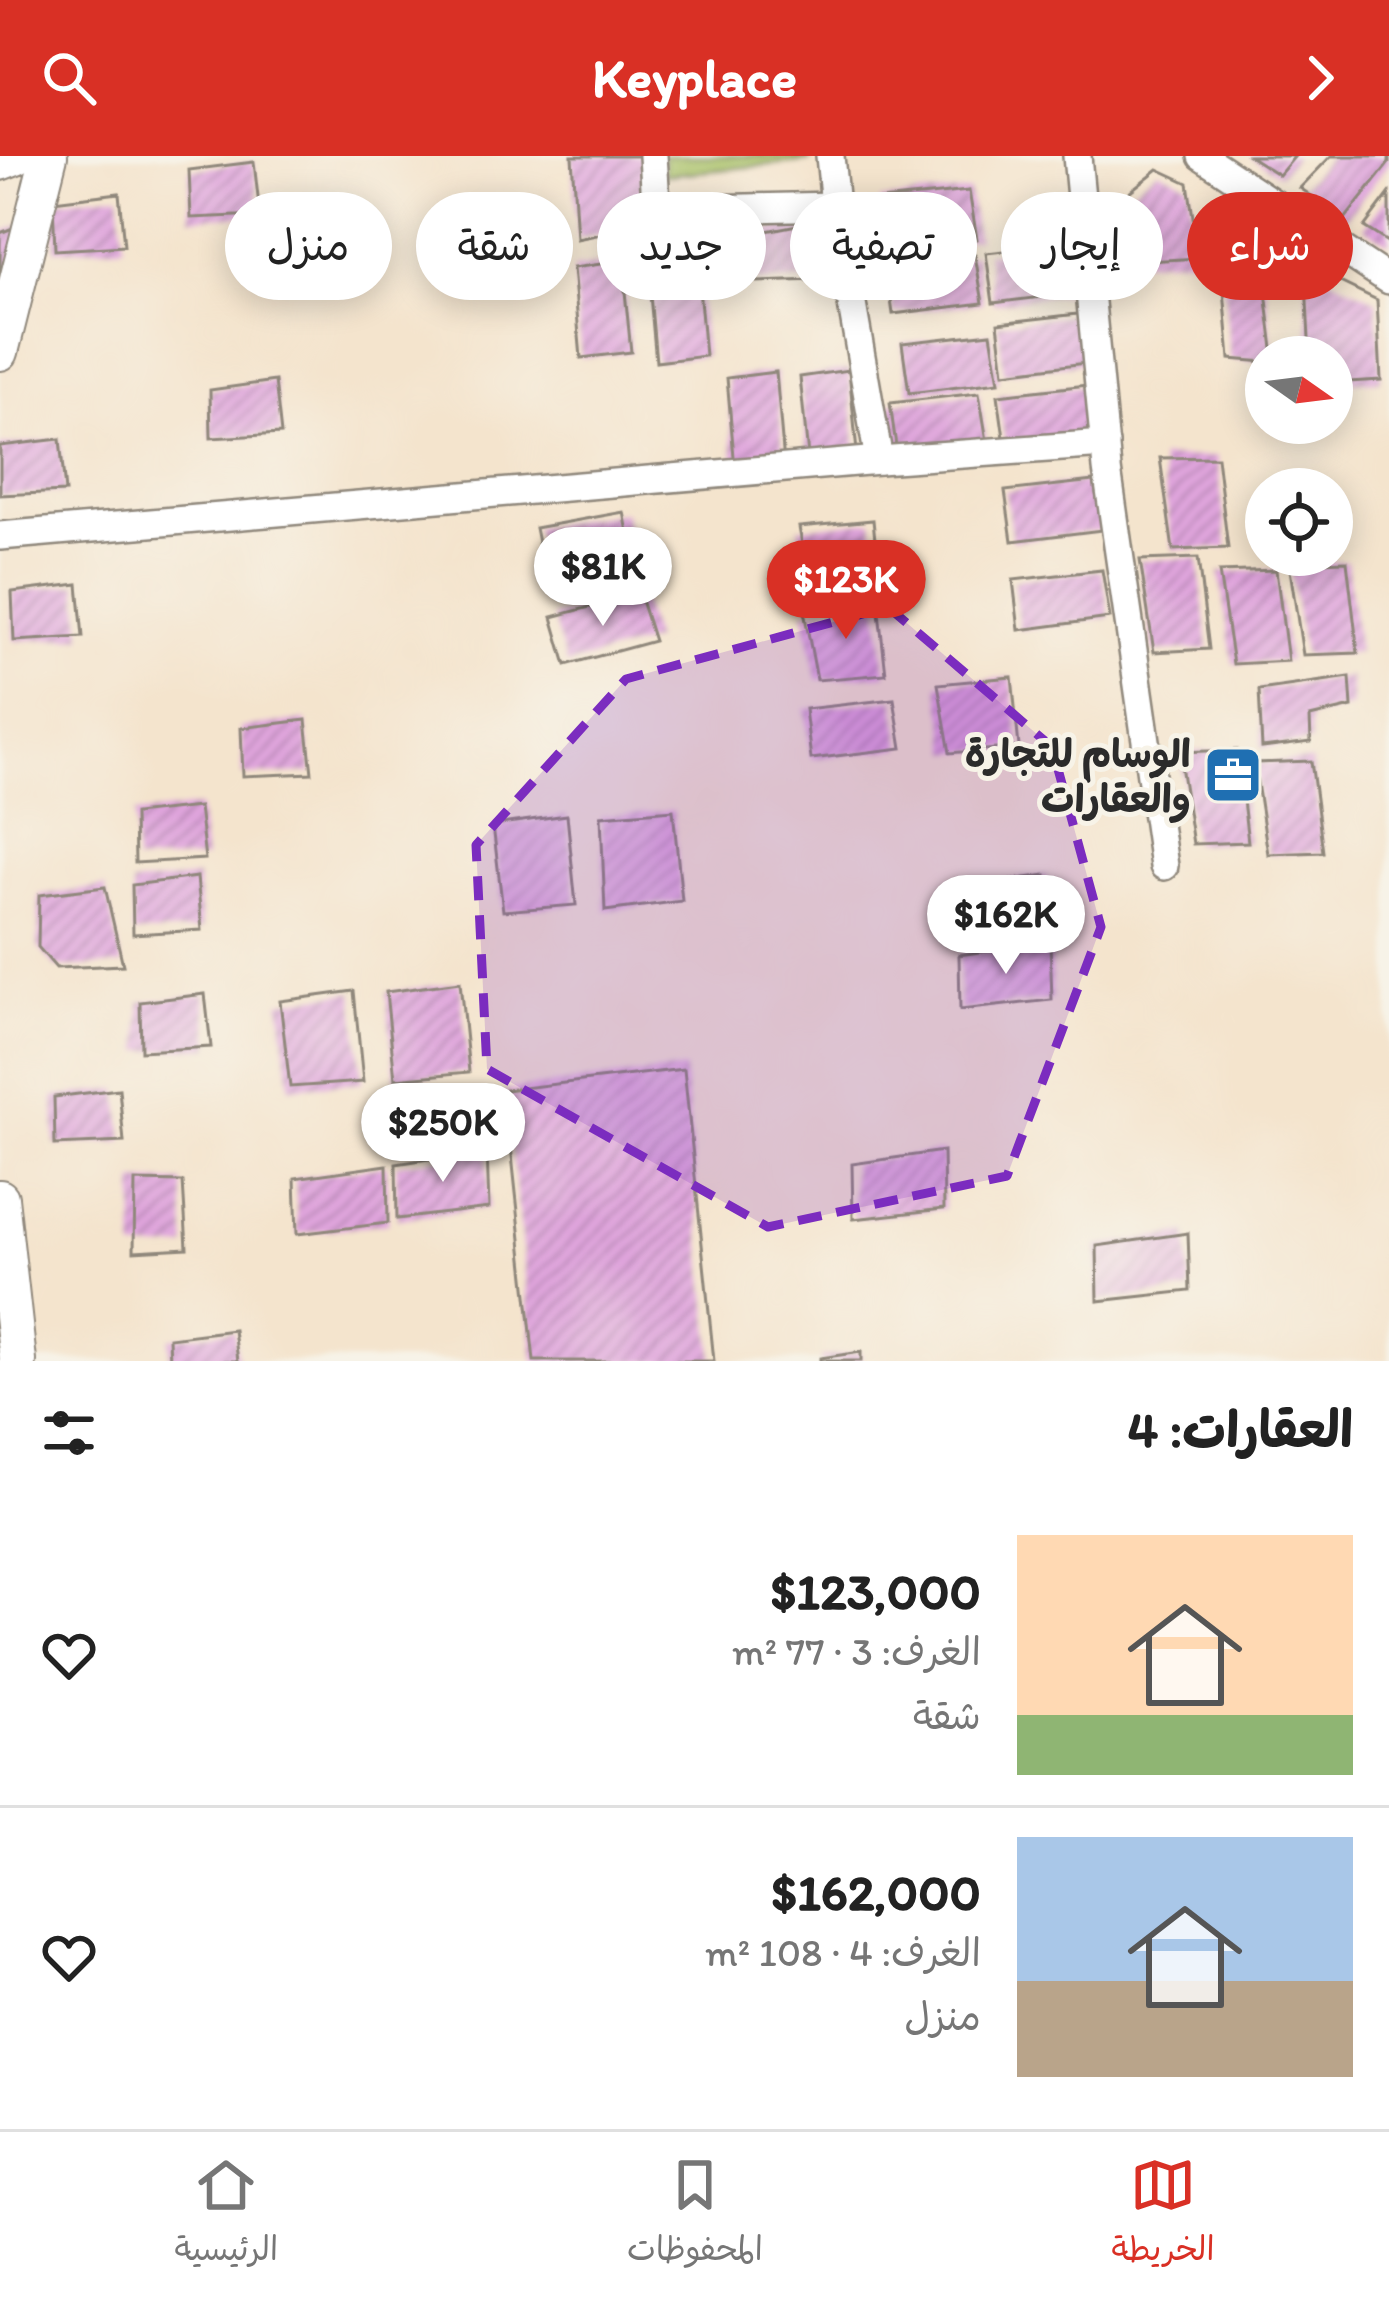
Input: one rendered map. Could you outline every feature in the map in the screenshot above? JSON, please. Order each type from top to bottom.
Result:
[{"type":"street","points":[[0,162],[16,156]]},
{"type":"street","points":[[0,352],[49,156]]},
{"type":"street","points":[[652,156],[656,202],[666,210],[790,207]]},
{"type":"street","points":[[830,156],[834,192]]},
{"type":"street","points":[[1077,156],[1105,444],[1164,866]]},
{"type":"street","points":[[1202,156],[1389,280]]},
{"type":"street","points":[[851,300],[878,460]]},
{"type":"street","points":[[0,536],[1105,444]]},
{"type":"street","points":[[0,1198],[18,1361]]},
{"type":"highlighted area","points":[[888,607],[1052,747],[1101,927],[1007,1176],[768,1227],[487,1069],[476,845],[626,679]]},
{"type":"green space","points":[[663,156],[808,156],[809,161],[665,175]]},
{"type":"building","points":[[572,156],[641,156],[644,192],[597,192],[597,235],[577,239]]},
{"type":"building","points":[[1249,156],[1295,156],[1279,175]]},
{"type":"building","points":[[1331,156],[1389,156],[1389,163],[1353,209],[1353,192],[1300,188]]},
{"type":"building","points":[[254,162],[257,192],[225,192],[225,217],[191,218],[189,170]]},
{"type":"building","points":[[1158,169],[1188,183],[1187,259],[1163,260],[1163,192],[1129,192]]},
{"type":"building","points":[[119,193],[124,246],[55,250],[53,201]]},
{"type":"building","points":[[1389,194],[1389,243],[1364,227]]},
{"type":"building","points":[[25,223],[0,301],[0,233]]},
{"type":"building","points":[[790,226],[790,281],[766,282],[766,231]]},
{"type":"building","points":[[1001,251],[1001,300],[1018,300],[993,303],[986,253]]},
{"type":"building","points":[[597,265],[597,300],[626,300],[631,352],[581,358],[573,268]]},
{"type":"building","points":[[977,267],[983,303],[893,314],[891,300],[977,300]]},
{"type":"building","points":[[1353,288],[1377,300],[1381,380],[1353,382],[1353,336],[1309,336],[1307,300],[1353,300]]},
{"type":"building","points":[[650,300],[700,300],[705,356],[656,362]]},
{"type":"building","points":[[1225,300],[1267,300],[1271,336],[1245,336],[1245,360],[1230,359]]},
{"type":"building","points":[[1087,313],[1094,362],[1004,373],[998,323]]},
{"type":"building","points":[[991,333],[999,382],[909,393],[902,343]]},
{"type":"building","points":[[849,370],[857,452],[808,456],[800,377]]},
{"type":"building","points":[[776,372],[784,463],[735,468],[727,378]]},
{"type":"building","points":[[275,381],[281,434],[211,438],[210,390]]},
{"type":"building","points":[[1088,385],[1095,434],[1005,445],[998,395]]},
{"type":"building","points":[[979,393],[987,441],[897,453],[890,403]]},
{"type":"building","points":[[60,439],[65,492],[0,495],[0,446]]},
{"type":"building","points":[[1217,457],[1228,548],[1173,550],[1160,458]]},
{"type":"building","points":[[1094,481],[1102,530],[1012,541],[1005,491]]},
{"type":"building","points":[[624,512],[634,561],[545,577],[535,528]]},
{"type":"building","points":[[873,520],[880,589],[811,596],[799,527]]},
{"type":"building","points":[[1198,558],[1209,649],[1154,652],[1140,560]]},
{"type":"building","points":[[1102,570],[1110,618],[1019,630],[1013,580]]},
{"type":"building","points":[[1219,572],[1277,576],[1288,661],[1233,664]]},
{"type":"building","points":[[1291,576],[1349,576],[1358,653],[1303,655]]},
{"type":"building","points":[[78,584],[83,637],[14,641],[12,592]]},
{"type":"building","points":[[639,594],[654,641],[566,665],[552,617]]},
{"type":"building","points":[[878,603],[886,674],[817,680],[804,611]]},
{"type":"building","points":[[1012,677],[1019,747],[950,753],[938,684]]},
{"type":"building","points":[[1350,677],[1352,707],[1310,717],[1311,742],[1262,748],[1259,690]]},
{"type":"building","points":[[894,699],[902,748],[811,759],[805,709]]},
{"type":"building","points":[[306,720],[312,773],[243,776],[241,728]]},
{"type":"building","points":[[1237,750],[1248,842],[1193,844],[1179,752]]},
{"type":"building","points":[[1311,761],[1323,852],[1268,854],[1254,763]]},
{"type":"building","points":[[199,807],[205,859],[135,863],[134,814]]},
{"type":"building","points":[[673,810],[682,901],[605,911],[601,816]]},
{"type":"building","points":[[567,815],[576,905],[503,911],[493,825]]},
{"type":"building","points":[[1046,875],[1048,933],[956,943],[955,888]]},
{"type":"building","points":[[197,877],[202,930],[133,934],[132,885]]},
{"type":"building","points":[[105,887],[123,965],[56,968],[38,947],[39,895]]},
{"type":"building","points":[[1050,942],[1052,1000],[960,1010],[959,955]]},
{"type":"building","points":[[460,982],[469,1072],[395,1079],[386,992]]},
{"type":"building","points":[[354,991],[363,1082],[290,1087],[280,1001]]},
{"type":"building","points":[[205,994],[211,1047],[141,1051],[140,1002]]},
{"type":"building","points":[[684,1069],[714,1361],[534,1361],[505,1090]]},
{"type":"building","points":[[119,1089],[124,1142],[55,1145],[54,1097]]},
{"type":"building","points":[[487,1150],[489,1208],[397,1219],[396,1164]]},
{"type":"building","points":[[943,1151],[944,1209],[853,1219],[852,1164]]},
{"type":"building","points":[[387,1165],[388,1223],[297,1234],[295,1178]]},
{"type":"building","points":[[135,1181],[183,1182],[187,1248],[134,1251]]},
{"type":"building","points":[[1188,1233],[1190,1291],[1098,1301],[1097,1246]]},
{"type":"building","points":[[234,1330],[238,1361],[170,1361],[169,1338]]},
{"type":"building","points":[[861,1352],[861,1361],[820,1361],[820,1358]]},
{"type":"place","name":"الوسام للتجارة والعقارات","points":[[1233,775]]}]
